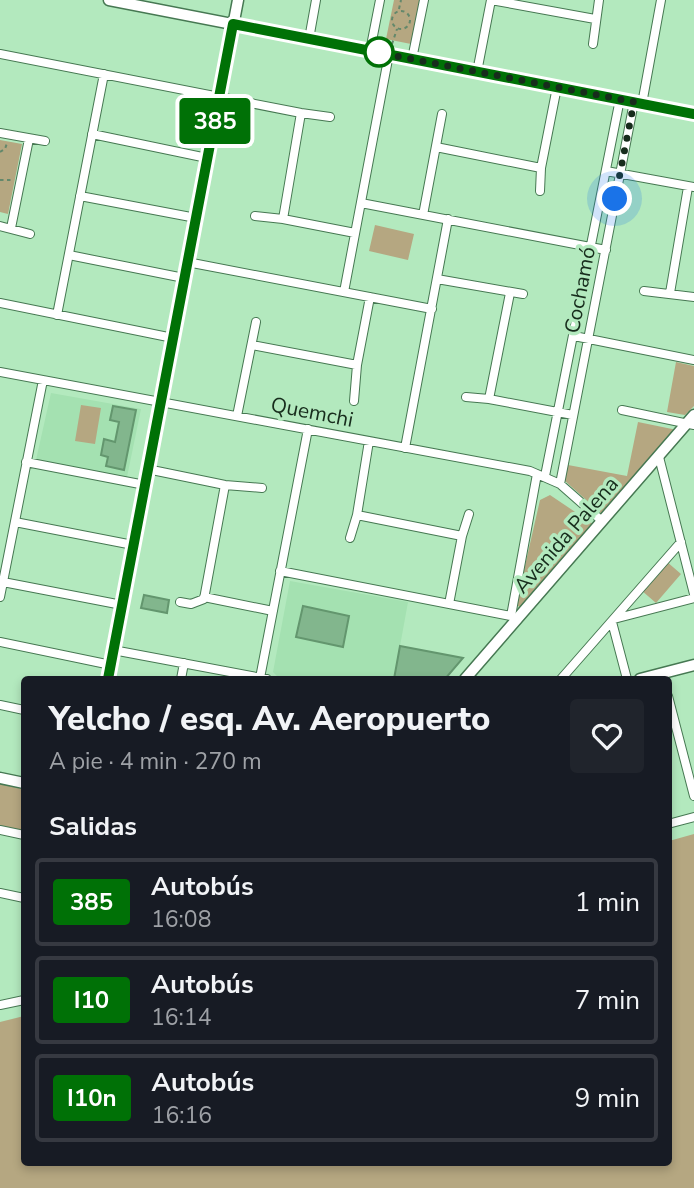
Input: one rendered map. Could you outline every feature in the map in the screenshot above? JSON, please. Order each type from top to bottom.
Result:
[{"type":"street","points":[[109,0],[131,2],[694,114]]},
{"type":"street","points":[[109,676],[238,0]]},
{"type":"street","points":[[309,39],[316,0]]},
{"type":"street","points":[[370,51],[380,0]]},
{"type":"street","points":[[412,59],[424,0]]},
{"type":"street","points":[[477,72],[491,0],[595,19]]},
{"type":"street","points":[[593,44],[599,0]]},
{"type":"street","name":"Cochamó","points":[[560,484],[621,174],[662,0]]},
{"type":"street","points":[[0,54],[330,117]]},
{"type":"street","points":[[344,292],[389,54]]},
{"type":"street","points":[[57,315],[104,74]]},
{"type":"street","points":[[540,191],[541,168],[557,87]]},
{"type":"street","name":"Cochamó","points":[[514,618],[541,475],[559,412],[620,99]]},
{"type":"street","points":[[283,219],[301,113]]},
{"type":"street","points":[[424,215],[442,114]]},
{"type":"street","points":[[0,134],[45,141]]},
{"type":"street","points":[[92,134],[208,158]]},
{"type":"street","points":[[11,228],[29,139]]},
{"type":"street","points":[[436,147],[541,168]]},
{"type":"street","points":[[606,171],[691,187],[670,293]]},
{"type":"street","points":[[80,195],[196,218]]},
{"type":"street","points":[[361,202],[606,250]]},
{"type":"street","points":[[255,216],[355,233]]},
{"type":"street","points":[[405,448],[448,219]]},
{"type":"street","points":[[0,226],[30,233]]},
{"type":"street","points":[[68,255],[184,278]]},
{"type":"street","points":[[187,262],[432,309]]},
{"type":"street","points":[[437,279],[523,294]]},
{"type":"street","points":[[644,290],[694,298]]},
{"type":"street","points":[[489,399],[510,293]]},
{"type":"street","points":[[354,401],[357,365],[370,297]]},
{"type":"street","points":[[0,303],[173,338]]},
{"type":"street","points":[[237,416],[256,323]]},
{"type":"street","points":[[574,336],[694,360]]},
{"type":"street","points":[[252,345],[357,365]]},
{"type":"street","name":"Quemchi","points":[[0,372],[541,475],[560,484],[603,522]]},
{"type":"street","points":[[0,597],[43,380]]},
{"type":"street","points":[[466,397],[573,415]]},
{"type":"street","points":[[622,410],[692,421]]},
{"type":"street","name":"Avenida Palena","points":[[468,676],[514,618],[692,421]]},
{"type":"street","points":[[264,676],[280,571],[308,429]]},
{"type":"street","points":[[350,538],[357,515],[369,441]]},
{"type":"street","points":[[613,620],[694,596],[659,457]]},
{"type":"street","points":[[26,462],[145,485]]},
{"type":"street","points":[[148,470],[225,485],[262,488]]},
{"type":"street","points":[[180,602],[191,604],[202,601],[204,597],[225,485]]},
{"type":"street","points":[[449,604],[469,514]]},
{"type":"street","points":[[357,515],[463,536]]},
{"type":"street","points":[[15,522],[133,545]]},
{"type":"street","points":[[564,676],[681,541]]},
{"type":"street","points":[[280,571],[514,618]]},
{"type":"street","points":[[3,582],[122,605]]},
{"type":"street","points":[[204,597],[273,611]]},
{"type":"street","points":[[613,620],[626,676]]},
{"type":"street","points":[[0,642],[111,664]]},
{"type":"street","points":[[113,650],[253,676]]},
{"type":"street","points":[[182,676],[184,663]]},
{"type":"street","points":[[663,676],[694,665]]},
{"type":"street","points":[[0,705],[21,709]]},
{"type":"street","points":[[672,711],[694,796]]},
{"type":"street","points":[[0,778],[21,782]]},
{"type":"street","points":[[672,823],[694,817]]},
{"type":"street","points":[[0,830],[21,834]]},
{"type":"street","points":[[0,893],[21,897]]},
{"type":"street","points":[[0,1006],[21,1001]]},
{"type":"path","points":[[399,11],[405,12],[410,21],[402,29],[393,24],[392,19],[399,11],[401,0]]},
{"type":"path","points":[[389,54],[397,28]]},
{"type":"path","points":[[0,152],[5,149],[10,136]]},
{"type":"path","points":[[0,180],[21,179]]},
{"type":"shaded area","points":[[394,0],[420,0],[411,44],[386,39]]},
{"type":"shaded area","points":[[0,140],[22,144],[8,214],[0,212]]},
{"type":"shaded area","points":[[375,225],[414,234],[408,260],[369,251]]},
{"type":"shaded area","points":[[676,362],[694,366],[694,406],[685,415],[667,412]]},
{"type":"shaded area","points":[[51,393],[141,409],[127,477],[36,460]]},
{"type":"shaded area","points":[[81,405],[101,408],[95,444],[75,441]]},
{"type":"shaded area","points":[[638,422],[677,430],[602,514],[565,481],[568,465],[627,476]]},
{"type":"shaded area","points":[[550,495],[593,524],[520,607],[516,605],[540,500]]},
{"type":"shaded area","points":[[666,561],[681,574],[656,603],[641,590]]},
{"type":"shaded area","points":[[290,581],[408,602],[395,676],[277,676],[273,672]]},
{"type":"shaded area","points":[[0,784],[21,788],[21,830],[0,827]]},
{"type":"shaded area","points":[[694,834],[694,1188],[0,1188],[0,1022],[21,1017],[21,1166],[672,1166],[672,840]]},
{"type":"building","points":[[113,406],[136,410],[124,470],[106,466],[108,457],[101,455],[104,439],[115,442],[119,422],[110,420]]},
{"type":"building","points":[[144,595],[169,600],[167,613],[141,608]]},
{"type":"building","points":[[303,606],[349,616],[343,647],[296,637]]},
{"type":"building","points":[[400,646],[463,658],[448,676],[395,676]]},
{"type":"bus line","name":"385","points":[[109,676],[233,24],[694,114]]},
{"type":"route","points":[[379,52],[370,51],[634,102],[615,199]]}]
